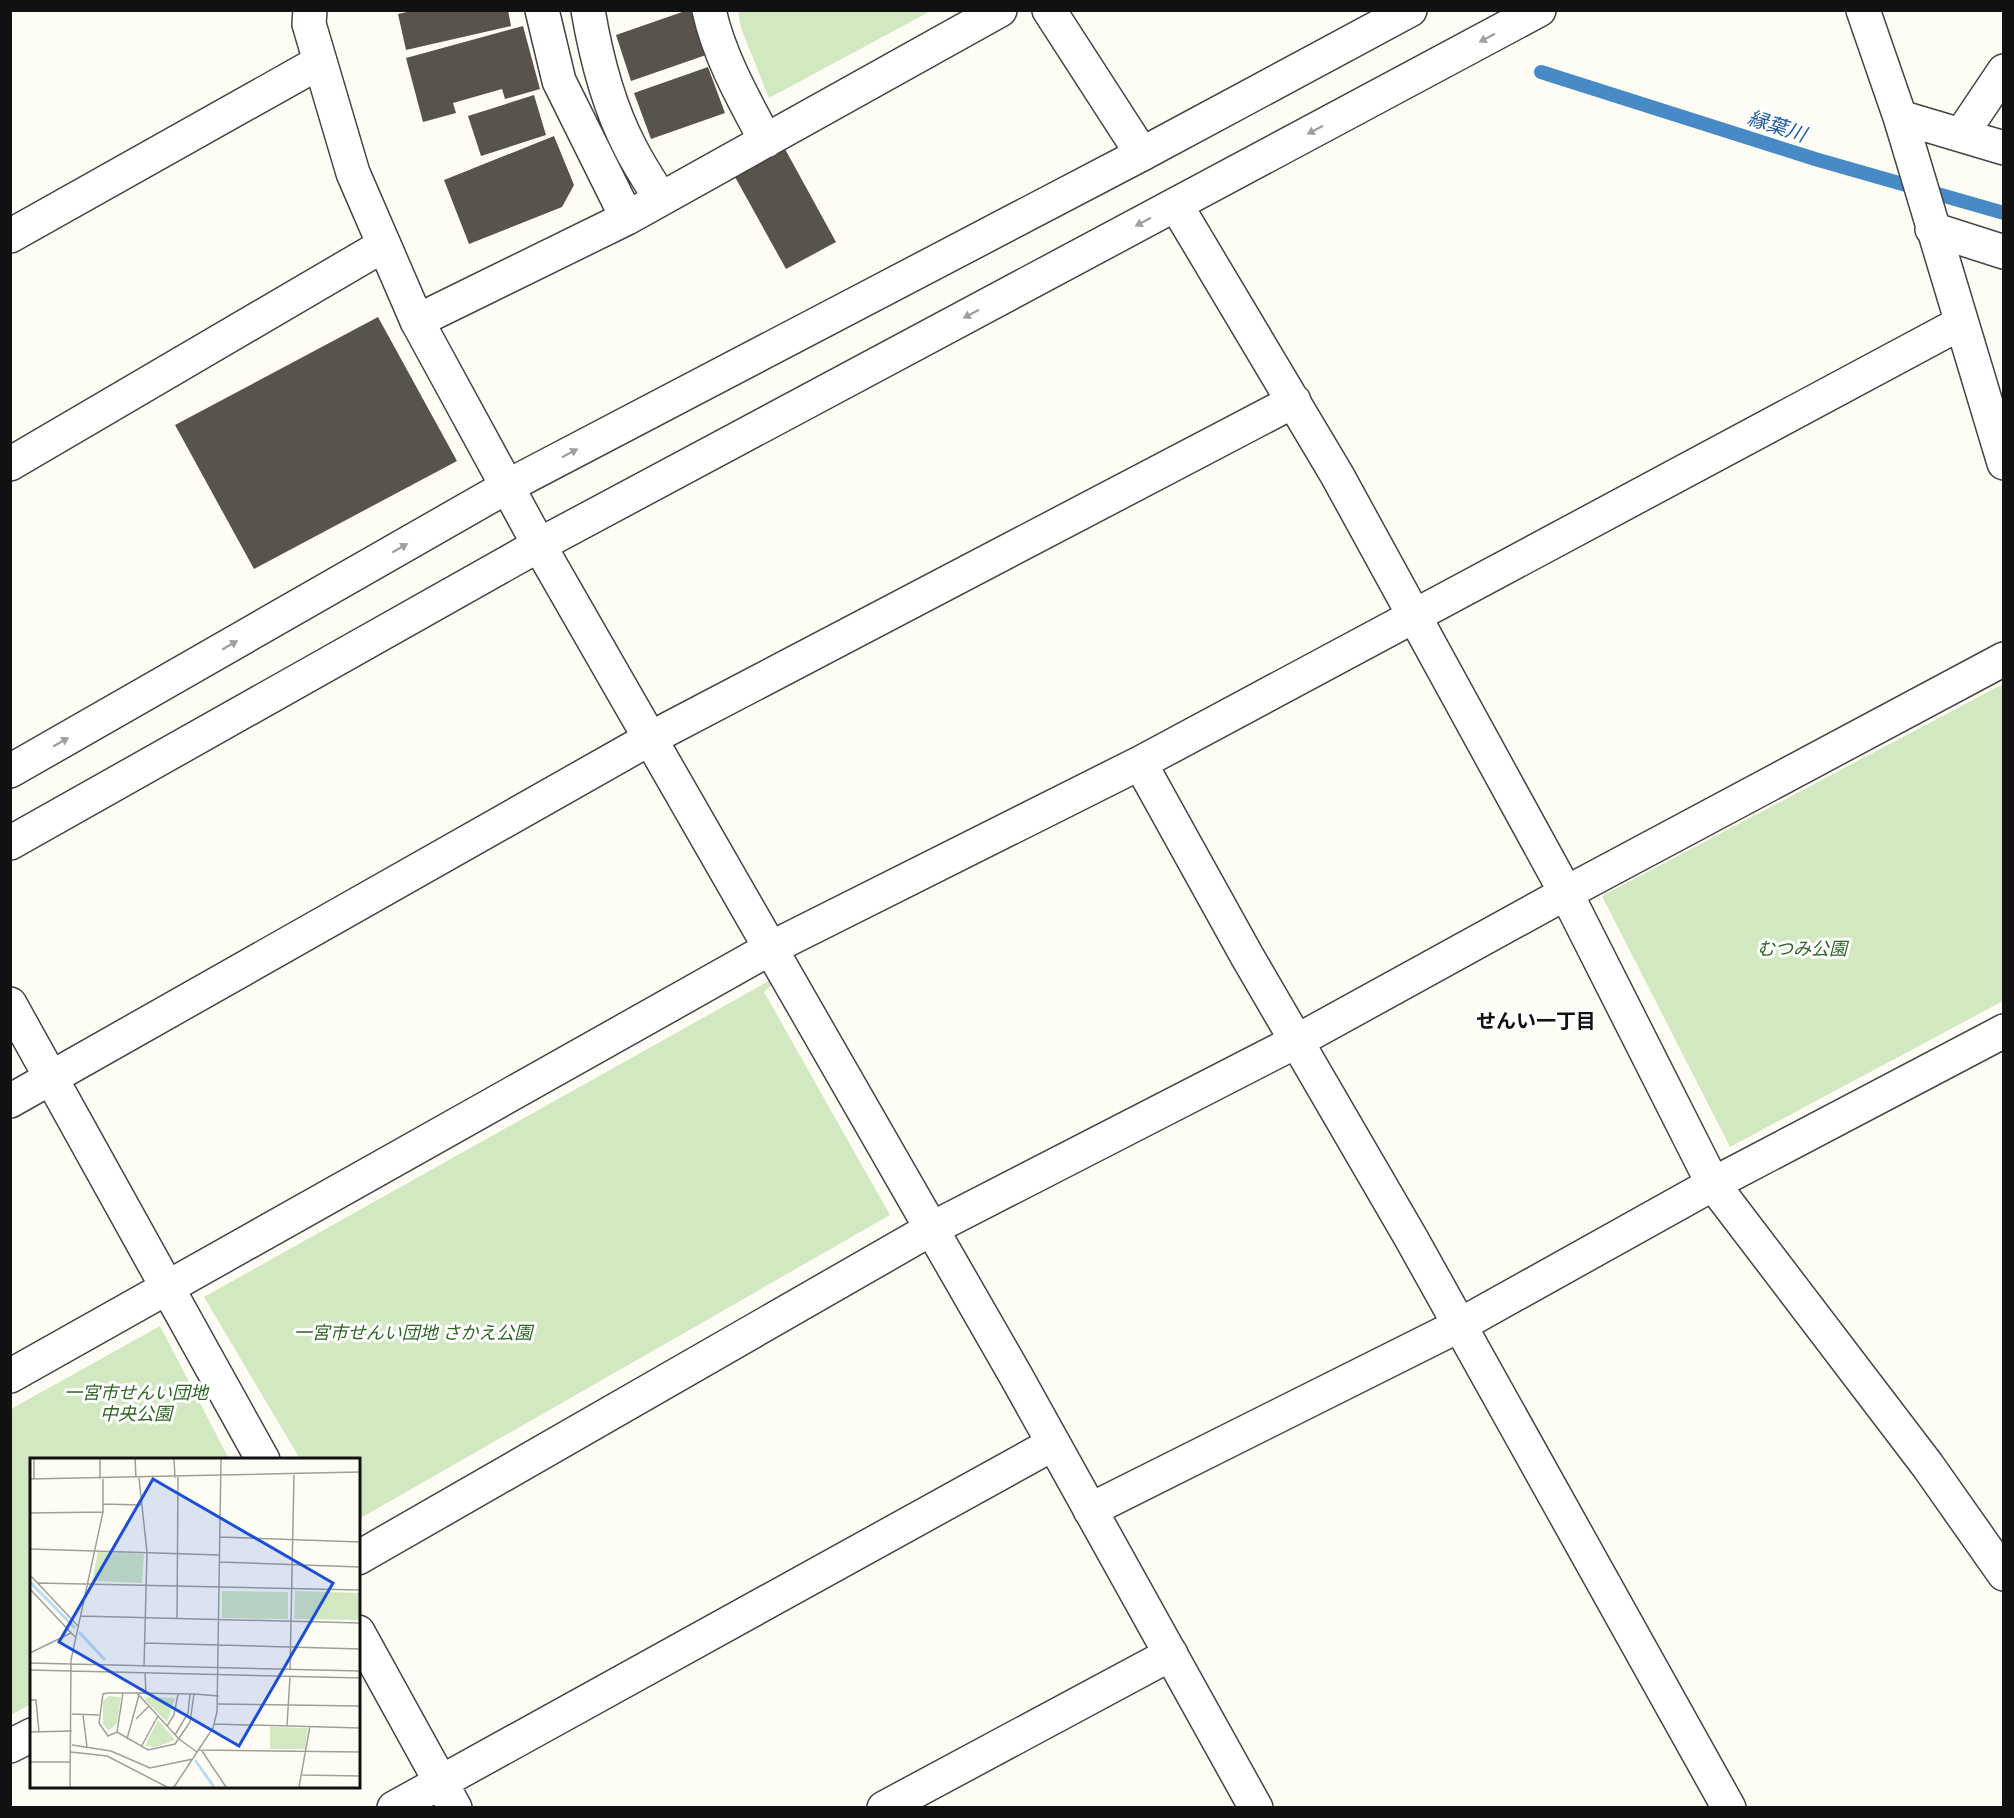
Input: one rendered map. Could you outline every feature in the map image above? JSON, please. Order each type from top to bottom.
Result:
[{"type":"street","points":[[310,10],[309,24],[353,173],[417,321],[539,545],[932,1229],[1256,1808]]},
{"type":"street","points":[[542,10],[559,81],[627,218]]},
{"type":"street","points":[[588,10],[609,98],[630,147],[660,199]]},
{"type":"street","points":[[709,10],[736,83],[766,141]]},
{"type":"street","points":[[417,321],[627,218],[1000,10]]},
{"type":"street","points":[[1049,10],[1142,154]]},
{"type":"street","points":[[10,771],[508,486],[1142,154],[1410,10]]},
{"type":"street","points":[[10,843],[539,545],[1539,10]]},
{"type":"street","points":[[1863,10],[1904,129],[2004,463]]},
{"type":"street","points":[[10,236],[320,62]]},
{"type":"street","points":[[1961,135],[2004,71]]},
{"type":"street","points":[[1904,129],[1961,135],[2004,148]]},
{"type":"street","points":[[1176,205],[1337,475],[1414,615],[1566,893],[1713,1184],[1928,1466],[1994,1540],[2004,1574]]},
{"type":"street","points":[[1931,224],[2004,252]]},
{"type":"street","points":[[10,464],[384,245]]},
{"type":"street","points":[[10,1376],[771,948],[1140,763],[1961,323]]},
{"type":"street","points":[[10,1101],[651,738],[1294,401]]},
{"type":"street","points":[[360,1557],[932,1229],[1297,1041],[1566,893],[2004,659]]},
{"type":"street","points":[[1140,763],[1297,1041],[1412,1238],[1729,1808]]},
{"type":"street","points":[[10,1004],[262,1458]]},
{"type":"street","points":[[1090,1510],[1460,1325],[1713,1184],[2004,1031]]},
{"type":"street","points":[[394,1808],[448,1795],[1053,1444]]},
{"type":"street","points":[[360,1636],[448,1795]]},
{"type":"street","points":[[884,1808],[1171,1654]]},
{"type":"street","points":[[10,1746],[30,1736]]},
{"type":"green space","points":[[738,10],[931,11],[769,98],[741,28]]},
{"type":"green space","name":"むつみ公園","points":[[2003,684],[2003,1001],[1730,1147],[1602,896]]},
{"type":"green space","name":"一宮市せんい団地 さかえ公園","points":[[785,972],[764,992],[890,1215],[360,1518],[360,1458],[299,1458],[204,1297]]},
{"type":"green space","name":"一宮市せんい団地 中央公園","points":[[160,1326],[228,1458],[30,1458],[30,1705],[11,1715],[11,1409]]},
{"type":"building","points":[[407,10],[508,10],[511,26],[406,50],[398,14],[407,12]]},
{"type":"building","points":[[688,10],[694,10],[709,54],[631,81],[616,35]]},
{"type":"building","points":[[523,26],[540,89],[505,99],[502,89],[453,103],[456,113],[423,122],[406,58]]},
{"type":"building","points":[[708,67],[725,113],[651,139],[634,93]]},
{"type":"building","points":[[534,95],[546,135],[481,156],[468,116]]},
{"type":"building","points":[[554,136],[574,185],[562,207],[469,244],[444,180]]},
{"type":"building","points":[[785,149],[836,242],[786,269],[735,177]]},
{"type":"building","points":[[378,317],[457,461],[254,569],[175,425]]},
{"type":"waterway","name":"縁葉川","points":[[1541,72],[1815,159],[2004,213]]},
{"type":"district","name":"せんい一丁目","points":[[1536,1021]]}]
